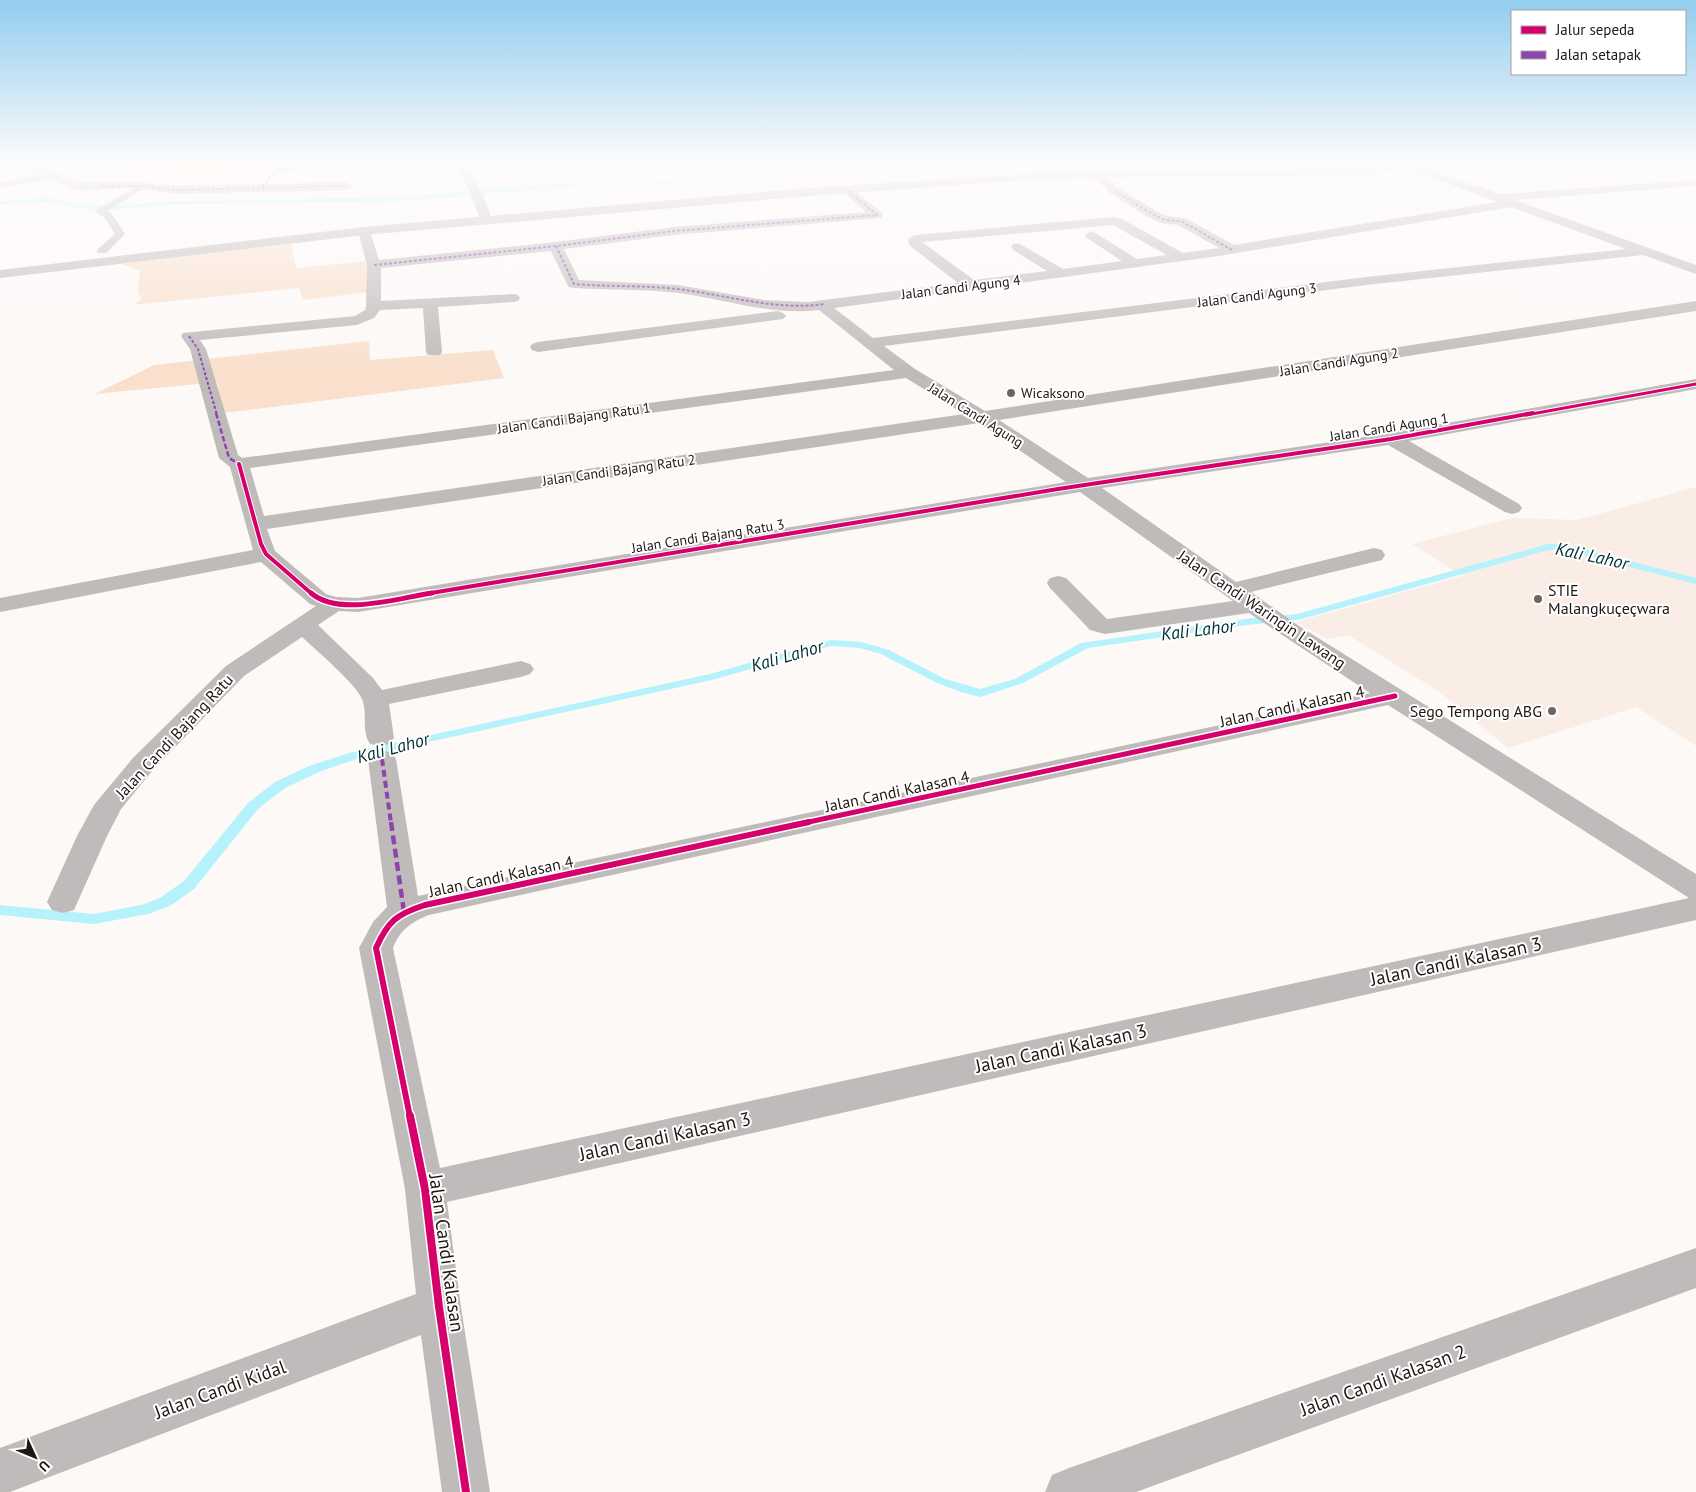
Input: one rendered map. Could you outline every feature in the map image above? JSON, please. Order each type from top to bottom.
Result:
[{"type":"street","points":[[0,274],[349,234]]},
{"type":"street","points":[[334,604],[312,595],[266,554],[260,544],[239,464],[229,458],[198,350],[189,336],[357,320],[368,315],[373,311],[374,306],[374,265],[364,234]]},
{"type":"street","points":[[374,265],[556,246],[647,234]]},
{"type":"street","points":[[972,286],[914,242],[915,239],[974,234]]},
{"type":"street","points":[[1139,234],[1181,257]]},
{"type":"street","points":[[1202,234],[1232,250]]},
{"type":"street","name":"Jalan Candi Agung 4","points":[[826,307],[1232,250],[1329,234]]},
{"type":"street","points":[[1596,234],[1696,270]]},
{"type":"street","points":[[1092,235],[1136,264]]},
{"type":"street","points":[[556,246],[574,284],[678,290],[764,305],[826,307]]},
{"type":"street","points":[[1018,247],[1062,274]]},
{"type":"street","name":"Jalan Candi Agung 3","points":[[870,343],[1422,274],[1645,251]]},
{"type":"street","points":[[374,306],[513,298]]},
{"type":"street","points":[[430,304],[434,352]]},
{"type":"street","name":"Jalan Candi Agung 2","points":[[982,417],[1696,306]]},
{"type":"street","points":[[538,347],[826,307]]},
{"type":"street","name":"Jalan Candi Agung","points":[[826,307],[909,373],[982,417],[1084,485]]},
{"type":"street","name":"Jalan Candi Bajang Ratu 1","points":[[239,464],[909,373]]},
{"type":"street","name":"Jalan Candi Agung 1","points":[[1084,485],[1391,438],[1696,384]]},
{"type":"street","name":"Jalan Candi Bajang Ratu 2","points":[[256,524],[982,417]]},
{"type":"street","points":[[1391,438],[1512,508]]},
{"type":"street","name":"Jalan Candi Waringin Lawang","points":[[1084,485],[1290,631],[1696,889]]},
{"type":"street","name":"Jalan Candi Bajang Ratu 3","points":[[334,604],[358,605],[1084,485]]},
{"type":"street","points":[[0,605],[266,554]]},
{"type":"street","points":[[1232,590],[1374,554]]},
{"type":"street","points":[[1058,583],[1099,625],[1105,627],[1261,610]]},
{"type":"street","name":"Jalan Candi Bajang Ratu","points":[[63,902],[92,836],[109,805],[143,764],[235,671],[334,604]]},
{"type":"street","points":[[303,624],[364,683],[375,699],[404,912]]},
{"type":"street","points":[[375,699],[520,669]]},
{"type":"street","name":"Jalan Candi Kalasan 4","points":[[404,912],[445,901],[1395,696]]},
{"type":"street","name":"Jalan Candi Kalasan 3","points":[[425,1189],[1696,908]]},
{"type":"street","name":"Jalan Candi Kalasan","points":[[404,912],[385,926],[376,948],[425,1189],[439,1307],[466,1492]]},
{"type":"street","name":"Jalan Candi Kalasan 2","points":[[1070,1492],[1696,1268]]},
{"type":"street","name":"Jalan Candi Kidal","points":[[0,1472],[439,1307]]},
{"type":"lane","points":[[102,251],[120,234]]},
{"type":"shaded area","points":[[291,244],[296,268],[366,261],[369,292],[303,300],[299,288],[133,305],[141,299],[138,291],[140,270],[121,264]]},
{"type":"shaded area","points":[[369,341],[370,360],[493,350],[504,378],[223,413],[217,382],[95,394],[154,365]]},
{"type":"shaded area","name":"STIE Malangkuçeçwara","points":[[1696,487],[1696,746],[1636,707],[1508,748],[1438,691],[1348,635],[1327,639],[1296,622],[1462,576],[1412,544],[1512,518],[1577,520]]},
{"type":"waterway","name":"Kali Lahor","points":[[0,910],[94,919],[143,910],[165,902],[189,885],[253,806],[280,785],[314,769],[349,757],[433,737],[712,677],[831,643],[861,645],[885,652],[941,681],[965,690],[980,693],[1019,681],[1085,645],[1246,622],[1298,617],[1548,547],[1563,547],[1696,581]]},
{"type":"marked path","points":[[374,265],[653,234]]},
{"type":"marked path","points":[[1203,234],[1232,250]]},
{"type":"marked path","points":[[556,246],[574,284],[678,289],[788,307],[825,304]]},
{"type":"marked path","points":[[189,336],[198,349],[229,458],[239,464]]},
{"type":"marked path","points":[[382,759],[404,912]]},
{"type":"cycle path","points":[[239,464],[261,544],[266,554],[318,599],[334,604],[358,605],[1058,489],[1391,439],[1696,384]]},
{"type":"cycle path","points":[[466,1492],[439,1307],[425,1189],[376,948],[384,930],[394,919],[399,915],[425,905],[1395,696]]},
{"type":"place","name":"Wicaksono","points":[[1011,393]]},
{"type":"place","name":"STIE Malangkuçeçwara","points":[[1538,599]]},
{"type":"place","name":"Sego Tempong ABG","points":[[1552,711]]}]
